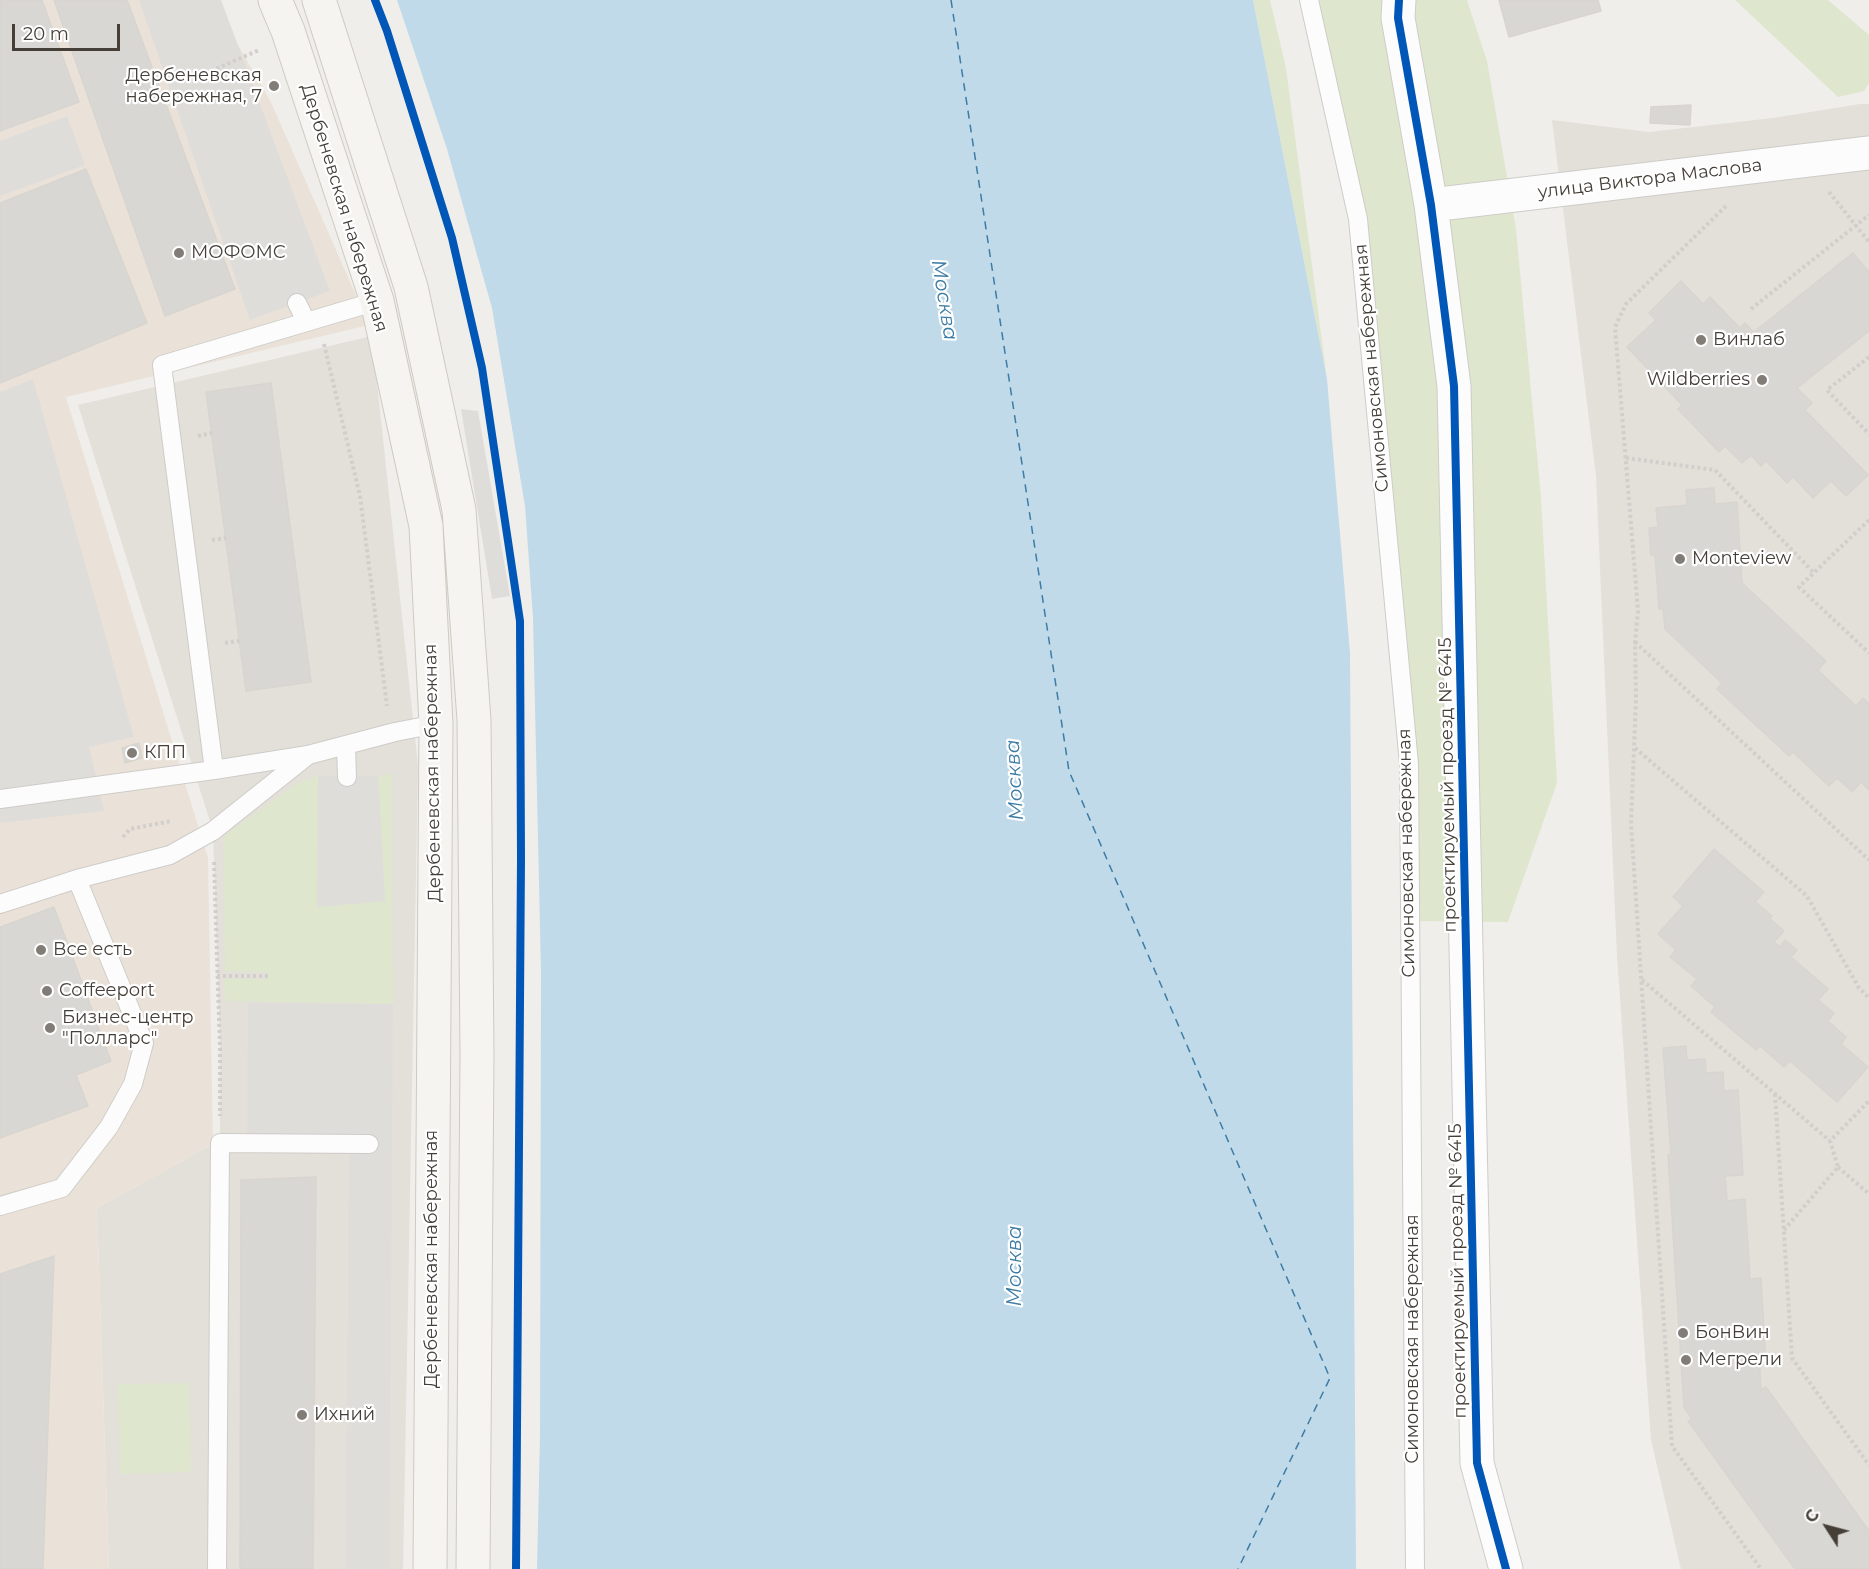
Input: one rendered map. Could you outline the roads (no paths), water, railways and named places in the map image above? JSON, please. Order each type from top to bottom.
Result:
[{"type":"main road","name":"Дербеневская набережная","points":[[275,0],[288,31],[377,300],[426,526],[436,724],[430,1569]]},
{"type":"main road","name":"Дербеневская набережная","points":[[319,0],[411,287],[459,510],[474,720],[477,1055],[473,1569]]},
{"type":"street","name":"проектируемый проезд № 6415","points":[[1399,0],[1398,18],[1431,205],[1454,386],[1477,1463],[1506,1569]]},
{"type":"street","name":"улица Виктора Маслова","points":[[1431,205],[1869,153]]},
{"type":"street","points":[[377,300],[411,287]]},
{"type":"street","points":[[436,724],[474,720]]},
{"type":"lane","name":"Симоновская набережная","points":[[1309,0],[1358,219],[1409,764],[1415,1569]]},
{"type":"lane","points":[[214,770],[162,365],[377,300]]},
{"type":"lane","points":[[297,303],[312,320]]},
{"type":"lane","points":[[0,799],[308,755],[395,732],[436,724]]},
{"type":"lane","points":[[346,745],[347,777]]},
{"type":"lane","points":[[0,904],[77,879],[170,855],[213,831],[308,755]]},
{"type":"lane","points":[[0,1206],[62,1188],[109,1127],[133,1084],[144,1043],[77,879]]},
{"type":"lane","points":[[217,1569],[220,1143],[369,1144]]},
{"type":"water","name":"Москва","points":[[397,0],[1253,0],[1327,379],[1350,653],[1356,1569],[537,1569],[540,1436],[541,972],[533,618],[525,506],[492,308],[447,149]]},
{"type":"place","name":"Дербеневская набережная, 7","points":[[274,86]]},
{"type":"place","name":"МОФОМС","points":[[179,253]]},
{"type":"place","name":"Винлаб","points":[[1701,340]]},
{"type":"place","name":"Wildberries","points":[[1762,380]]},
{"type":"place","name":"Monteview","points":[[1680,559]]},
{"type":"place","name":"КПП","points":[[132,753]]},
{"type":"place","name":"Все есть","points":[[41,950]]},
{"type":"place","name":"Coffeeport","points":[[47,991]]},
{"type":"place","name":"Бизнес-центр \"Полларс\"","points":[[50,1028]]},
{"type":"place","name":"БонВин","points":[[1683,1333]]},
{"type":"place","name":"Мегрели","points":[[1686,1360]]},
{"type":"place","name":"Ихний","points":[[302,1415]]}]
